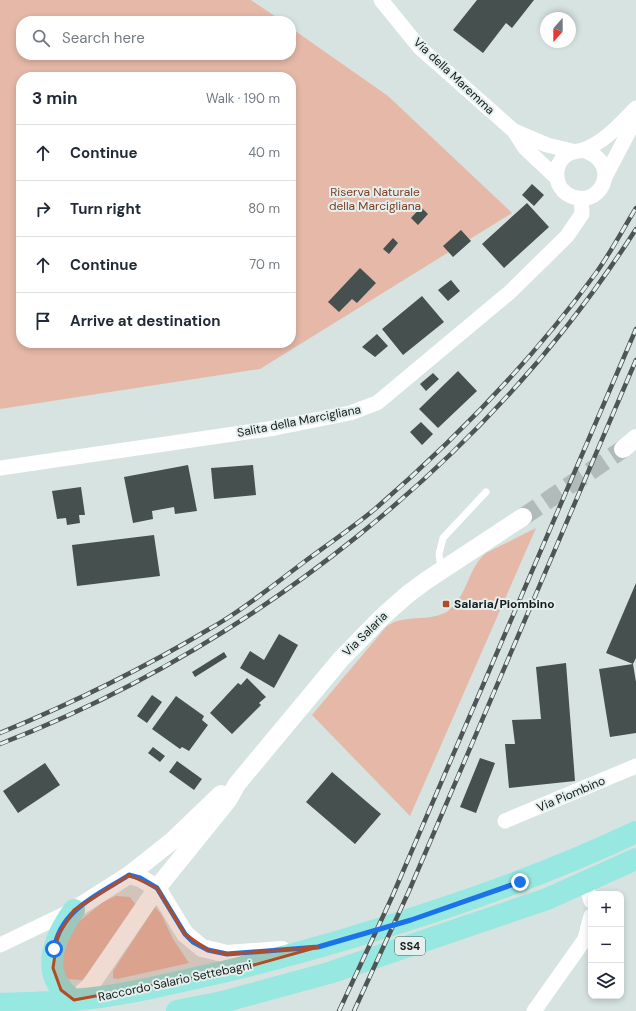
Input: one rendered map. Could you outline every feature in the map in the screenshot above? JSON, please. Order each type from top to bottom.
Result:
[{"type":"main road","name":"Raccordo Salario Settebagni","points":[[75,1006],[236,970],[411,920],[495,892],[566,864],[636,832]]},
{"type":"main road","name":"SS4","points":[[177,1011],[229,1000],[329,973],[547,899],[588,891],[636,859]]},
{"type":"main road","points":[[74,910],[58,935],[53,968],[56,982],[75,1006]]},
{"type":"main road","name":"SS4","points":[[0,1004],[75,1006]]},
{"type":"street","name":"Via della Maremma","points":[[381,0],[420,48],[514,132],[525,148],[557,178]]},
{"type":"street","points":[[636,108],[607,136],[578,150],[559,162],[557,178],[559,186],[565,193],[581,199],[590,197],[597,192],[603,185],[605,177],[636,118]]},
{"type":"street","name":"Via della Maremma","points":[[514,132],[547,145],[578,150]]},
{"type":"street","points":[[578,150],[592,152],[600,159],[604,167],[605,177]]},
{"type":"street","name":"Salita della Marcigliana","points":[[0,468],[275,428],[350,413],[377,403],[510,292],[567,236],[582,214],[581,199]]},
{"type":"street","name":"Via Salaria","points":[[237,784],[354,645],[408,594],[523,517]]},
{"type":"street","name":"Via Piombino","points":[[505,821],[636,766]]},
{"type":"street","points":[[0,945],[74,910],[129,875],[172,841],[220,794],[237,784]]},
{"type":"street","points":[[75,1006],[157,888],[228,800],[237,784]]},
{"type":"street","points":[[129,875],[140,878],[157,888],[185,934],[193,942],[208,950],[231,954],[318,947]]},
{"type":"street","points":[[534,1011],[584,939],[588,926]]},
{"type":"lane","points":[[442,570],[438,554],[443,538],[486,492]]},
{"type":"highlighted area","points":[[129,875],[157,888],[185,934],[208,950],[227,954],[318,947],[236,970],[74,1000],[61,990],[53,968],[58,935],[74,910]]},
{"type":"green space","name":"Riserva Naturale della Marcigliana","points":[[0,0],[251,0],[275,16],[16,16],[16,60],[296,60],[296,32],[388,96],[512,213],[296,347],[296,72],[16,72],[16,348],[294,348],[260,369],[0,409]]},
{"type":"green space","points":[[536,528],[410,816],[312,715],[386,627],[400,620],[433,617],[448,611],[460,598],[475,567],[486,553]]},
{"type":"green space","points":[[116,896],[130,897],[136,905],[86,976],[82,980],[68,979],[63,975],[61,956],[76,924],[103,902]]},
{"type":"green space","points":[[155,907],[161,914],[173,939],[189,963],[117,979],[113,978],[113,971]]},
{"type":"building","points":[[477,0],[534,0],[512,28],[506,23],[483,53],[453,30]]},
{"type":"building","points":[[532,184],[544,195],[534,206],[522,195]]},
{"type":"building","points":[[527,203],[549,227],[504,268],[482,244]]},
{"type":"building","points":[[421,207],[428,214],[418,225],[411,218]]},
{"type":"building","points":[[461,230],[471,241],[453,257],[443,246]]},
{"type":"building","points":[[393,238],[398,243],[389,254],[383,249]]},
{"type":"building","points":[[360,268],[376,283],[357,303],[352,299],[339,312],[328,302]]},
{"type":"building","points":[[451,280],[460,291],[448,301],[438,290]]},
{"type":"building","points":[[422,296],[444,322],[403,355],[382,329]]},
{"type":"building","points":[[377,334],[388,346],[375,357],[362,347]]},
{"type":"building","points":[[458,371],[477,391],[438,428],[419,409]]},
{"type":"building","points":[[433,373],[439,379],[426,391],[420,384]]},
{"type":"building","points":[[421,422],[433,434],[422,445],[410,432]]},
{"type":"building","points":[[188,465],[197,511],[175,514],[174,507],[152,511],[153,519],[133,523],[124,477]]},
{"type":"building","points":[[253,465],[256,495],[214,499],[211,468]]},
{"type":"building","points":[[81,487],[85,515],[79,515],[80,523],[67,525],[66,518],[57,519],[52,491]]},
{"type":"building","points":[[154,535],[160,576],[77,586],[72,545]]},
{"type":"building","points":[[636,583],[636,658],[633,664],[606,653]]},
{"type":"building","points":[[279,634],[298,645],[274,688],[240,668],[250,651],[264,660]]},
{"type":"building","points":[[224,652],[227,657],[195,677],[192,672]]},
{"type":"building","points":[[566,663],[575,781],[509,788],[505,744],[515,744],[512,720],[541,719],[536,667]]},
{"type":"building","points":[[633,664],[636,682],[636,733],[610,737],[599,669]]},
{"type":"building","points":[[247,678],[266,697],[259,703],[261,705],[232,734],[210,713],[238,683],[241,685]]},
{"type":"building","points":[[152,695],[162,702],[147,723],[137,716]]},
{"type":"building","points":[[176,696],[204,716],[202,720],[208,725],[189,751],[182,747],[180,749],[152,729]]},
{"type":"building","points":[[153,747],[165,756],[160,762],[148,753]]},
{"type":"building","points":[[480,758],[495,763],[476,813],[460,807]]},
{"type":"building","points":[[177,761],[202,779],[194,790],[169,772]]},
{"type":"building","points":[[45,763],[60,785],[18,813],[3,791]]},
{"type":"building","points":[[332,772],[381,814],[355,844],[306,802]]},
{"type":"tunnel","points":[[523,517],[623,449]]},
{"type":"railway","points":[[0,733],[54,710],[108,684],[186,643],[223,621],[259,596],[375,509],[435,455],[520,367],[572,305],[596,273],[636,208]]},
{"type":"railway","points":[[0,744],[94,703],[186,654],[274,598],[358,536],[437,467],[511,392],[577,313],[636,229]]},
{"type":"railway","points":[[339,1011],[392,897],[636,329]]},
{"type":"railway","points":[[354,1011],[409,891],[636,360]]},
{"type":"place","name":"Salaria/Piombino","points":[[446,604]]},
{"type":"route","points":[[54,949],[58,935],[74,910],[129,875],[140,878],[157,888],[185,934],[193,942],[202,948],[227,954],[318,947],[411,920],[495,892],[520,882]]}]
